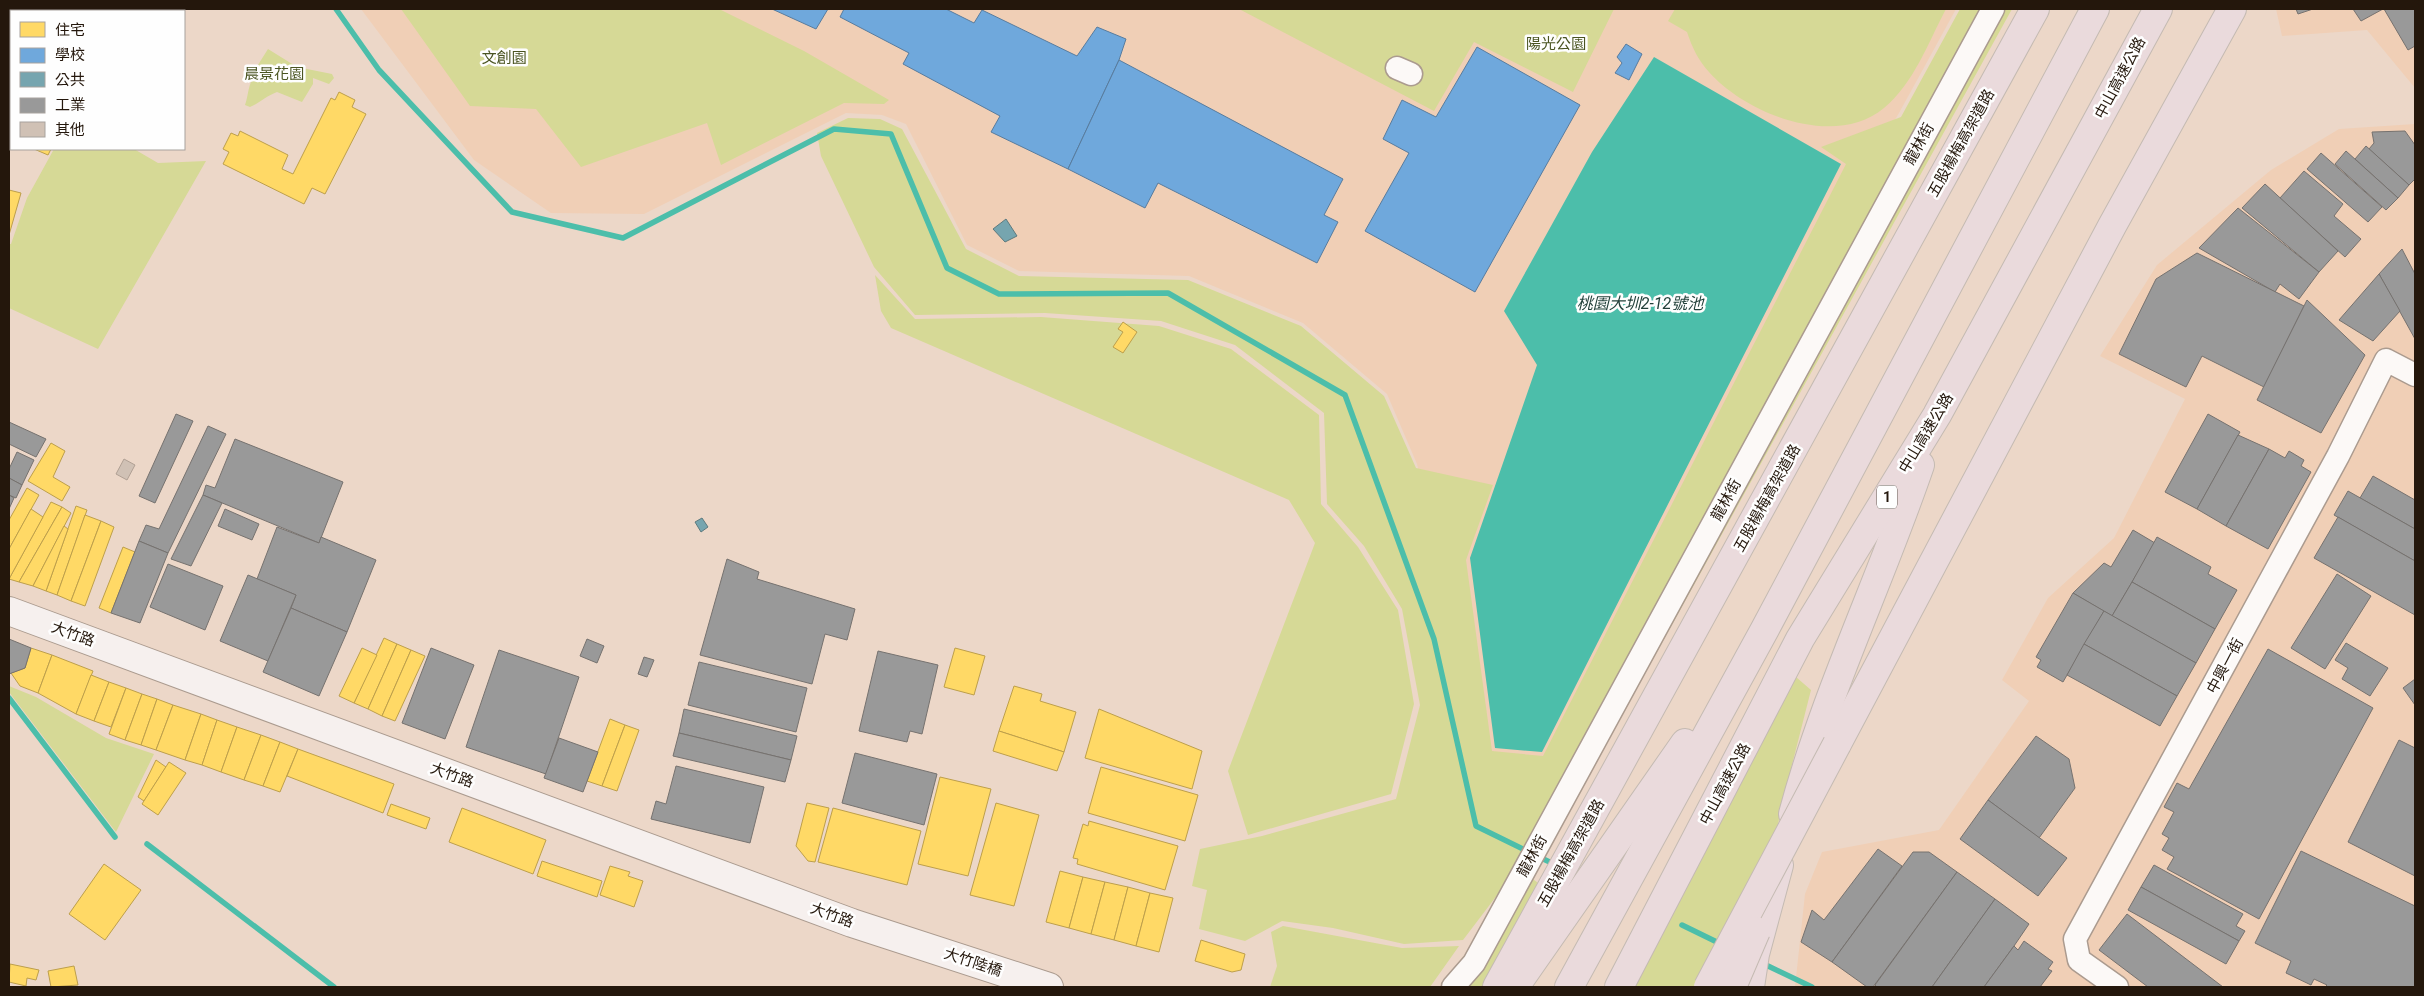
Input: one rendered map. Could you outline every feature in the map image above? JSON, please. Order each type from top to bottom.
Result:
[{"type":"highway","name":"五股楊梅高架道路","points":[[1497,987],[2035,9]]},
{"type":"highway","points":[[1569,987],[1765,629],[2095,9]]},
{"type":"highway","name":"中山高速公路","points":[[1619,987],[1800,639],[1937,416],[2158,9]]},
{"type":"highway","points":[[1708,987],[2112,226],[2232,9]]},
{"type":"highway","points":[[1750,987],[1755,954],[1795,803],[1822,718],[1901,521],[1937,416]]},
{"type":"highway","points":[[1512,987],[1527,970],[1765,629]]},
{"type":"highway","points":[[1732,987],[1837,744]]},
{"type":"main road","name":"大竹路","points":[[9,611],[852,923],[897,937]]},
{"type":"main road","name":"大竹陸橋","points":[[897,937],[1049,987]]},
{"type":"street","name":"龍林街","points":[[1453,987],[1474,962],[1993,9]]},
{"type":"street","name":"中興一街","points":[[2116,987],[2079,960],[2075,939],[2334,465],[2386,360],[2415,375]]},
{"type":"shaded area","points":[[361,9],[1956,9],[1899,113],[1860,179],[1545,763],[1486,759],[1417,464],[1387,394],[1303,323],[1189,276],[1019,271],[967,245],[906,124],[882,115],[846,113],[644,214],[551,213],[474,160]]},
{"type":"shaded area","points":[[2276,9],[2415,9],[2415,88],[2367,30],[2282,36]]},
{"type":"shaded area","points":[[2415,124],[2415,987],[1795,987],[1805,894],[1822,852],[1939,830],[2029,701],[2002,680],[2048,598],[2114,538],[2185,399],[2100,356],[2157,265],[2271,170],[2339,129]]},
{"type":"green space","name":"文創園","points":[[401,9],[719,9],[804,51],[889,100],[884,104],[844,103],[721,165],[707,123],[581,167],[536,109],[470,106]]},
{"type":"green space","name":"陽光公園","points":[[1239,9],[1614,9],[1573,92],[1474,42],[1434,111]]},
{"type":"green space","points":[[1675,9],[1946,9],[1912,75],[1895,98],[1884,108],[1864,120],[1841,126],[1817,126],[1792,121],[1768,113],[1745,101],[1725,87],[1702,63],[1693,48],[1687,32],[1668,21]]},
{"type":"green space","points":[[1960,9],[2012,9],[1552,842],[1517,869],[1463,940],[1404,944],[1333,928],[1282,921],[1245,941],[1199,929],[1207,890],[1192,886],[1200,849],[1262,836],[1396,799],[1420,705],[1402,609],[1364,546],[1327,504],[1324,413],[1235,345],[1161,321],[1045,313],[915,315],[874,267],[821,156],[817,133],[848,118],[880,119],[902,129],[966,249],[1019,276],[1188,280],[1301,326],[1384,396],[1416,468],[1493,485],[1466,560],[1492,751],[1543,756],[1846,164],[1821,147],[1901,117]]},
{"type":"green space","name":"晨景花園","points":[[268,49],[297,67],[332,74],[334,78],[329,84],[313,78],[313,84],[302,102],[277,92],[250,107],[245,105],[252,80],[251,76]]},
{"type":"green space","points":[[53,150],[136,150],[158,163],[206,161],[98,349],[9,308],[9,244],[11,244],[27,198]]},
{"type":"green space","points":[[875,275],[915,319],[1041,317],[1159,326],[1231,349],[1319,415],[1321,504],[1358,547],[1398,610],[1414,704],[1391,794],[1248,835],[1228,771],[1315,543],[1289,500],[891,328],[881,311]]},
{"type":"green space","points":[[1796,677],[1811,690],[1780,812],[1754,987],[1633,987]]},
{"type":"green space","points":[[9,686],[36,697],[106,738],[154,754],[116,832],[9,692]]},
{"type":"green space","points":[[1525,873],[1555,896],[1485,987],[1441,987]]},
{"type":"green space","points":[[1283,926],[1402,948],[1459,946],[1430,987],[1270,987],[1277,966],[1271,932]]},
{"type":"water","name":"桃園大圳2-12號池","points":[[1654,57],[1841,164],[1542,752],[1495,748],[1470,558],[1537,365],[1504,311],[1592,152]]},
{"type":"building: 住宅","points":[[339,92],[355,100],[352,107],[366,114],[325,194],[312,188],[304,204],[223,164],[229,152],[223,149],[231,133],[238,136],[240,131],[288,155],[282,169],[293,174],[331,98],[335,100]]},
{"type":"building: 住宅","points":[[9,122],[10,138],[9,138]]},
{"type":"building: 住宅","points":[[36,150],[50,150],[48,155]]},
{"type":"building: 住宅","points":[[9,190],[21,193],[9,235]]},
{"type":"building: 住宅","points":[[1123,322],[1137,332],[1123,353],[1113,347],[1123,332],[1118,329]]},
{"type":"building: 住宅","points":[[51,443],[65,451],[53,477],[70,487],[62,501],[28,481]]},
{"type":"building: 住宅","points":[[27,488],[39,495],[9,549],[9,520]]},
{"type":"building: 住宅","points":[[51,502],[62,507],[19,582],[9,579]]},
{"type":"building: 住宅","points":[[76,506],[87,510],[57,595],[46,591]]},
{"type":"building: 住宅","points":[[62,507],[71,513],[33,586],[19,582]]},
{"type":"building: 住宅","points":[[31,509],[43,517],[9,579],[9,549]]},
{"type":"building: 住宅","points":[[85,515],[101,521],[71,601],[57,595]]},
{"type":"building: 住宅","points":[[101,521],[114,527],[85,606],[71,601]]},
{"type":"building: 住宅","points":[[64,526],[68,529],[46,591],[33,586]]},
{"type":"building: 住宅","points":[[123,547],[135,552],[111,613],[99,608]]},
{"type":"building: 住宅","points":[[384,638],[397,644],[368,709],[354,703]]},
{"type":"building: 住宅","points":[[397,644],[411,650],[382,716],[368,709]]},
{"type":"building: 住宅","points":[[31,648],[52,655],[38,693],[20,686],[11,673],[25,668]]},
{"type":"building: 住宅","points":[[362,648],[377,655],[354,703],[339,696]]},
{"type":"building: 住宅","points":[[955,648],[985,656],[974,695],[944,687]]},
{"type":"building: 住宅","points":[[411,650],[425,656],[395,721],[382,716]]},
{"type":"building: 住宅","points":[[52,655],[93,671],[76,714],[38,693]]},
{"type":"building: 住宅","points":[[91,675],[109,682],[94,721],[76,714]]},
{"type":"building: 住宅","points":[[109,682],[126,688],[111,727],[94,721]]},
{"type":"building: 住宅","points":[[1014,686],[1042,694],[1040,701],[1076,712],[1064,752],[999,731]]},
{"type":"building: 住宅","points":[[126,688],[142,694],[125,740],[109,734]]},
{"type":"building: 住宅","points":[[142,694],[157,699],[141,745],[125,740]]},
{"type":"building: 住宅","points":[[157,699],[173,705],[156,750],[141,745]]},
{"type":"building: 住宅","points":[[173,705],[201,714],[185,760],[156,750]]},
{"type":"building: 住宅","points":[[1099,709],[1202,751],[1192,789],[1085,758]]},
{"type":"building: 住宅","points":[[201,714],[217,720],[202,765],[185,760]]},
{"type":"building: 住宅","points":[[610,719],[625,725],[602,786],[587,781]]},
{"type":"building: 住宅","points":[[217,720],[237,727],[221,772],[202,765]]},
{"type":"building: 住宅","points":[[625,725],[639,730],[617,791],[602,786]]},
{"type":"building: 住宅","points":[[237,727],[261,735],[244,780],[221,772]]},
{"type":"building: 住宅","points":[[999,731],[1064,752],[1057,771],[993,751]]},
{"type":"building: 住宅","points":[[261,735],[280,742],[263,786],[244,780]]},
{"type":"building: 住宅","points":[[280,742],[298,749],[280,792],[263,786]]},
{"type":"building: 住宅","points":[[298,749],[394,784],[383,813],[287,776]]},
{"type":"building: 住宅","points":[[156,760],[166,767],[144,801],[138,797]]},
{"type":"building: 住宅","points":[[169,762],[186,773],[158,815],[142,804]]},
{"type":"building: 住宅","points":[[1101,767],[1198,795],[1185,841],[1088,813]]},
{"type":"building: 住宅","points":[[940,777],[991,789],[968,876],[918,864]]},
{"type":"building: 住宅","points":[[807,803],[829,808],[815,862],[808,861],[796,846]]},
{"type":"building: 住宅","points":[[996,803],[1039,815],[1014,906],[970,895]]},
{"type":"building: 住宅","points":[[391,804],[430,818],[426,829],[387,815]]},
{"type":"building: 住宅","points":[[462,808],[546,840],[533,874],[449,842]]},
{"type":"building: 住宅","points":[[833,808],[921,831],[907,885],[818,862]]},
{"type":"building: 住宅","points":[[1089,821],[1178,846],[1165,890],[1077,864],[1078,859],[1073,858],[1083,824],[1088,826]]},
{"type":"building: 住宅","points":[[542,861],[602,881],[597,897],[537,876]]},
{"type":"building: 住宅","points":[[104,864],[141,890],[105,940],[69,914]]},
{"type":"building: 住宅","points":[[610,866],[630,872],[628,876],[643,881],[634,907],[600,895]]},
{"type":"building: 住宅","points":[[1060,871],[1083,877],[1069,928],[1046,922]]},
{"type":"building: 住宅","points":[[1083,877],[1105,882],[1091,934],[1069,928]]},
{"type":"building: 住宅","points":[[1105,882],[1128,887],[1114,940],[1091,934]]},
{"type":"building: 住宅","points":[[1128,887],[1150,893],[1136,946],[1114,940]]},
{"type":"building: 住宅","points":[[1150,893],[1173,898],[1159,952],[1136,946]]},
{"type":"building: 住宅","points":[[1201,940],[1245,954],[1241,970],[1232,972],[1195,961]]},
{"type":"building: 住宅","points":[[10,964],[39,970],[36,980],[27,978],[26,986],[9,982]]},
{"type":"building: 住宅","points":[[74,966],[78,985],[51,987],[48,971]]},
{"type":"building: 學校","points":[[772,9],[828,9],[816,29]]},
{"type":"building: 學校","points":[[844,9],[946,9],[974,23],[982,10],[1077,56],[1097,27],[1126,39],[1119,60],[1068,169],[991,132],[1000,116],[903,64],[909,53],[840,17]]},
{"type":"building: 學校","points":[[1626,44],[1642,54],[1629,80],[1615,73],[1622,63],[1617,57]]},
{"type":"building: 學校","points":[[1477,47],[1580,105],[1475,292],[1365,231],[1409,153],[1383,139],[1402,100],[1436,117]]},
{"type":"building: 學校","points":[[1119,60],[1343,179],[1324,215],[1338,222],[1317,263],[1158,183],[1145,208],[1068,169]]},
{"type":"building: 公共","points":[[1006,219],[1017,236],[1005,242],[993,229]]},
{"type":"building: 公共","points":[[702,518],[708,527],[701,532],[695,522]]},
{"type":"building: 工業","points":[[2296,9],[2313,9],[2298,14]]},
{"type":"building: 工業","points":[[2353,9],[2383,9],[2361,21]]},
{"type":"building: 工業","points":[[2384,9],[2415,9],[2415,46],[2408,50]]},
{"type":"building: 工業","points":[[9,83],[10,122],[9,122]]},
{"type":"building: 工業","points":[[2405,131],[2415,145],[2415,179],[2409,185],[2369,149],[2374,143],[2372,132]]},
{"type":"building: 工業","points":[[2366,146],[2409,185],[2398,198],[2355,159]]},
{"type":"building: 工業","points":[[2346,151],[2398,198],[2386,210],[2335,164]]},
{"type":"building: 工業","points":[[2321,153],[2382,207],[2368,222],[2307,169]]},
{"type":"building: 工業","points":[[2304,171],[2343,204],[2334,216],[2361,239],[2345,257],[2280,198]]},
{"type":"building: 工業","points":[[2265,184],[2338,251],[2319,272],[2242,208]]},
{"type":"building: 工業","points":[[2238,208],[2319,272],[2299,299],[2280,284],[2275,292],[2199,248]]},
{"type":"building: 工業","points":[[2402,249],[2415,274],[2415,339],[2379,274]]},
{"type":"building: 工業","points":[[2197,253],[2304,306],[2264,387],[2202,356],[2186,387],[2119,354],[2156,279]]},
{"type":"building: 工業","points":[[2379,274],[2400,311],[2373,341],[2339,320]]},
{"type":"building: 工業","points":[[2307,300],[2365,355],[2321,433],[2257,400]]},
{"type":"building: 工業","points":[[176,414],[193,421],[155,503],[139,496]]},
{"type":"building: 工業","points":[[2208,414],[2240,432],[2197,509],[2165,492]]},
{"type":"building: 工業","points":[[9,422],[46,439],[36,457],[9,444]]},
{"type":"building: 工業","points":[[208,426],[226,434],[168,553],[139,541],[146,525],[159,529]]},
{"type":"building: 工業","points":[[2238,435],[2269,449],[2226,526],[2197,509]]},
{"type":"building: 工業","points":[[235,439],[343,482],[319,543],[203,495],[206,485],[215,488]]},
{"type":"building: 工業","points":[[2269,449],[2285,458],[2289,451],[2304,460],[2301,466],[2311,472],[2268,549],[2226,526]]},
{"type":"building: 工業","points":[[17,452],[34,460],[22,485],[9,478],[9,469]]},
{"type":"building: 工業","points":[[2373,476],[2415,500],[2415,529],[2360,498]]},
{"type":"building: 工業","points":[[9,478],[22,485],[16,498],[9,495]]},
{"type":"building: 工業","points":[[2348,491],[2415,529],[2415,561],[2334,515]]},
{"type":"building: 工業","points":[[9,495],[14,498],[9,509]]},
{"type":"building: 工業","points":[[203,495],[222,503],[191,566],[171,559]]},
{"type":"building: 工業","points":[[225,509],[259,524],[252,540],[218,526]]},
{"type":"building: 工業","points":[[2338,517],[2415,561],[2415,615],[2314,558]]},
{"type":"building: 工業","points":[[277,527],[319,543],[321,537],[376,560],[347,632],[291,608],[296,595],[257,579]]},
{"type":"building: 工業","points":[[2133,530],[2155,543],[2112,616],[2073,593],[2104,563],[2111,567]]},
{"type":"building: 工業","points":[[2157,537],[2211,567],[2208,574],[2237,590],[2215,629],[2132,582]]},
{"type":"building: 工業","points":[[139,541],[168,553],[140,623],[111,613]]},
{"type":"building: 工業","points":[[727,559],[759,572],[757,579],[855,609],[847,640],[825,634],[812,684],[700,655]]},
{"type":"building: 工業","points":[[168,564],[223,586],[205,630],[150,607]]},
{"type":"building: 工業","points":[[2337,574],[2371,596],[2325,669],[2291,648]]},
{"type":"building: 工業","points":[[248,575],[296,595],[268,661],[220,641]]},
{"type":"building: 工業","points":[[2132,582],[2215,629],[2196,663],[2112,616]]},
{"type":"building: 工業","points":[[2073,593],[2104,611],[2063,682],[2037,667],[2041,660],[2036,657]]},
{"type":"building: 工業","points":[[291,608],[347,632],[319,696],[263,672]]},
{"type":"building: 工業","points":[[2104,611],[2196,663],[2177,696],[2084,644]]},
{"type":"building: 工業","points":[[9,639],[31,648],[25,668],[9,674]]},
{"type":"building: 工業","points":[[587,639],[604,646],[597,663],[580,656]]},
{"type":"building: 工業","points":[[2346,643],[2388,668],[2370,696],[2342,679],[2348,668],[2335,660]]},
{"type":"building: 工業","points":[[2084,644],[2177,696],[2160,726],[2067,675]]},
{"type":"building: 工業","points":[[431,648],[474,665],[445,739],[402,723]]},
{"type":"building: 工業","points":[[2268,649],[2373,708],[2259,919],[2167,869],[2174,857],[2162,850],[2169,838],[2162,834],[2174,812],[2164,807],[2177,783],[2189,789]]},
{"type":"building: 工業","points":[[499,650],[579,677],[546,774],[466,747]]},
{"type":"building: 工業","points":[[878,651],[938,665],[922,734],[910,731],[907,742],[859,731]]},
{"type":"building: 工業","points":[[644,657],[654,660],[647,677],[638,674]]},
{"type":"building: 工業","points":[[699,662],[807,688],[796,732],[688,705]]},
{"type":"building: 工業","points":[[2415,679],[2415,705],[2403,688]]},
{"type":"building: 工業","points":[[684,709],[797,736],[791,760],[679,733]]},
{"type":"building: 工業","points":[[679,733],[791,760],[785,782],[673,756]]},
{"type":"building: 工業","points":[[2036,736],[2069,759],[2075,788],[2039,838],[1988,800]]},
{"type":"building: 工業","points":[[559,738],[598,752],[583,792],[544,778]]},
{"type":"building: 工業","points":[[2399,740],[2415,748],[2415,876],[2348,842]]},
{"type":"building: 工業","points":[[855,753],[937,774],[924,825],[842,803]]},
{"type":"building: 工業","points":[[676,766],[764,787],[750,843],[651,819],[656,801],[666,804]]},
{"type":"building: 工業","points":[[1988,800],[2067,858],[2038,896],[1960,839]]},
{"type":"building: 工業","points":[[1878,849],[1902,866],[1832,962],[1801,942],[1812,910],[1824,920]]},
{"type":"building: 工業","points":[[2301,851],[2415,906],[2415,987],[2325,987],[2327,985],[2314,979],[2311,985],[2286,973],[2291,961],[2255,943]]},
{"type":"building: 工業","points":[[1913,852],[1929,852],[1957,872],[1873,987],[1867,987],[1832,962]]},
{"type":"building: 工業","points":[[2154,865],[2243,914],[2236,926],[2245,931],[2239,941],[2141,887]]},
{"type":"building: 工業","points":[[1957,872],[1995,899],[1932,987],[1877,987],[1875,985]]},
{"type":"building: 工業","points":[[2141,887],[2239,941],[2226,964],[2128,910]]},
{"type":"building: 工業","points":[[1995,899],[2029,924],[2014,946],[1984,987],[1932,987]]},
{"type":"building: 工業","points":[[2127,914],[2223,987],[2148,987],[2099,950]]},
{"type":"building: 工業","points":[[2024,941],[2053,962],[2048,969],[2052,971],[2040,987],[1984,987],[2014,946],[2018,950]]},
{"type":"building: 其他","points":[[124,459],[135,465],[127,480],[116,474]]},
{"type":"waterway","points":[[336,9],[379,70],[512,212],[623,238],[834,129],[891,134],[947,268],[999,294],[1168,293],[1345,395],[1434,639],[1476,826],[1529,852]]},
{"type":"waterway","points":[[9,698],[115,837]]},
{"type":"waterway","points":[[147,844],[334,987]]},
{"type":"waterway","points":[[1537,856],[1556,865]]},
{"type":"waterway","points":[[1682,925],[1723,945]]},
{"type":"waterway","points":[[1766,965],[1812,987]]}]
